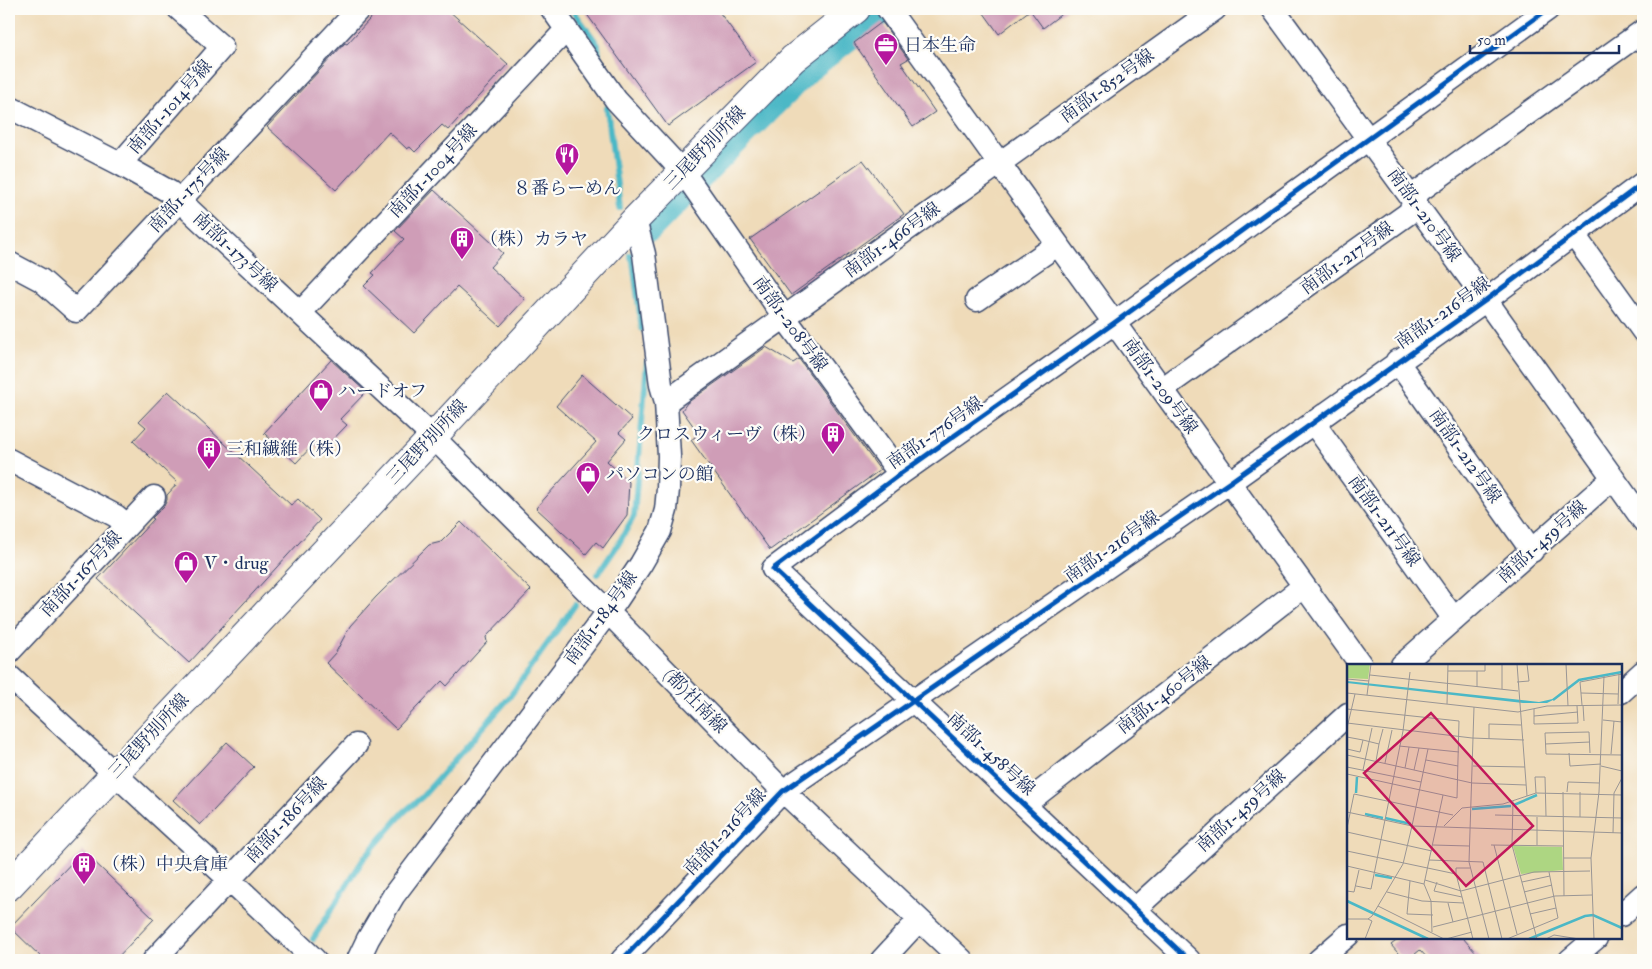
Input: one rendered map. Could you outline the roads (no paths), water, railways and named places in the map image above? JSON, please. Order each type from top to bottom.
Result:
[{"type":"main road","name":"三尾野別所線","points":[[9,886],[635,220],[793,59],[856,9]]},
{"type":"street","name":"南部1-1014号線","points":[[120,164],[222,47],[179,9]]},
{"type":"street","name":"南部1-175号線","points":[[9,263],[41,280],[76,311],[359,9]]},
{"type":"street","name":"南部1-208号線","points":[[552,9],[616,100],[682,172],[785,318],[900,474]]},
{"type":"street","name":"南部1-209号線","points":[[888,9],[1360,664]]},
{"type":"street","name":"南部1-852号線","points":[[999,164],[1215,9]]},
{"type":"street","name":"南部1-210号線","points":[[1273,9],[1486,300],[1643,520]]},
{"type":"street","name":"南部1-776号線","points":[[774,569],[900,474],[1114,323],[1548,9]]},
{"type":"street","name":"南部1-1004号線","points":[[300,313],[566,30]]},
{"type":"street","name":"南部1-217号線","points":[[1162,390],[1409,213],[1418,191],[1643,31]]},
{"type":"street","name":"南部1-173号線","points":[[9,107],[170,192],[433,437]]},
{"type":"street","name":"南部1-466号線","points":[[666,402],[999,164]]},
{"type":"street","name":"南部1-216号線","points":[[622,960],[783,791],[1230,482],[1397,361],[1486,300],[1643,183]]},
{"type":"street","name":"南部1-184号線","points":[[358,960],[394,895],[608,612],[641,564],[660,531],[666,510],[668,489],[669,456],[666,402],[661,385],[644,254],[635,220]]},
{"type":"street","points":[[1574,235],[1643,331]]},
{"type":"street","points":[[977,300],[1057,245]]},
{"type":"street","name":"南部1-212号線","points":[[1397,361],[1532,551]]},
{"type":"street","name":"南部1-211号線","points":[[1313,422],[1454,620]]},
{"type":"street","name":"(都)社南線","points":[[433,437],[783,791],[962,960]]},
{"type":"street","points":[[9,460],[116,516],[127,525]]},
{"type":"street","name":"南部1-459号線","points":[[1403,664],[1613,478]]},
{"type":"street","name":"南部1-167号線","points":[[9,652],[154,497]]},
{"type":"street","name":"南部1-458号線","points":[[774,569],[1189,960]]},
{"type":"street","name":"南部1-460号線","points":[[1024,804],[1304,586]]},
{"type":"street","points":[[1622,691],[1643,672]]},
{"type":"street","points":[[9,676],[315,960]]},
{"type":"street","name":"南部1-459号線","points":[[1135,909],[1347,715]]},
{"type":"street","name":"南部1-186号線","points":[[154,960],[356,745]]},
{"type":"street","points":[[1622,914],[1643,895]]},
{"type":"street","points":[[882,960],[919,920]]},
{"type":"street","points":[[1319,960],[1347,935]]},
{"type":"street","points":[[1570,960],[1595,939]]},
{"type":"waterway","points":[[572,9],[598,45],[599,57]]},
{"type":"waterway","points":[[701,180],[809,72],[882,15]]},
{"type":"waterway","points":[[607,108],[620,208]]},
{"type":"waterway","points":[[651,231],[686,195]]},
{"type":"waterway","points":[[630,255],[633,261],[642,329]]},
{"type":"waterway","points":[[598,574],[634,516],[647,363]]},
{"type":"waterway","points":[[313,939],[364,858],[404,812],[422,797],[508,699],[575,605]]},
{"type":"place","name":"日本生命","points":[[886,66]]},
{"type":"place","name":"８番らーめん","points":[[567,176]]},
{"type":"place","name":"（株）カラヤ","points":[[462,260]]},
{"type":"place","name":"ハードオフ","points":[[321,412]]},
{"type":"place","name":"クロスウィーヴ（株）","points":[[833,455]]},
{"type":"place","name":"三和繊維（株）","points":[[209,470]]},
{"type":"place","name":"パソコンの館","points":[[588,495]]},
{"type":"place","name":"V・drug","points":[[186,584]]},
{"type":"place","name":"（株）中央倉庫","points":[[84,885]]}]
